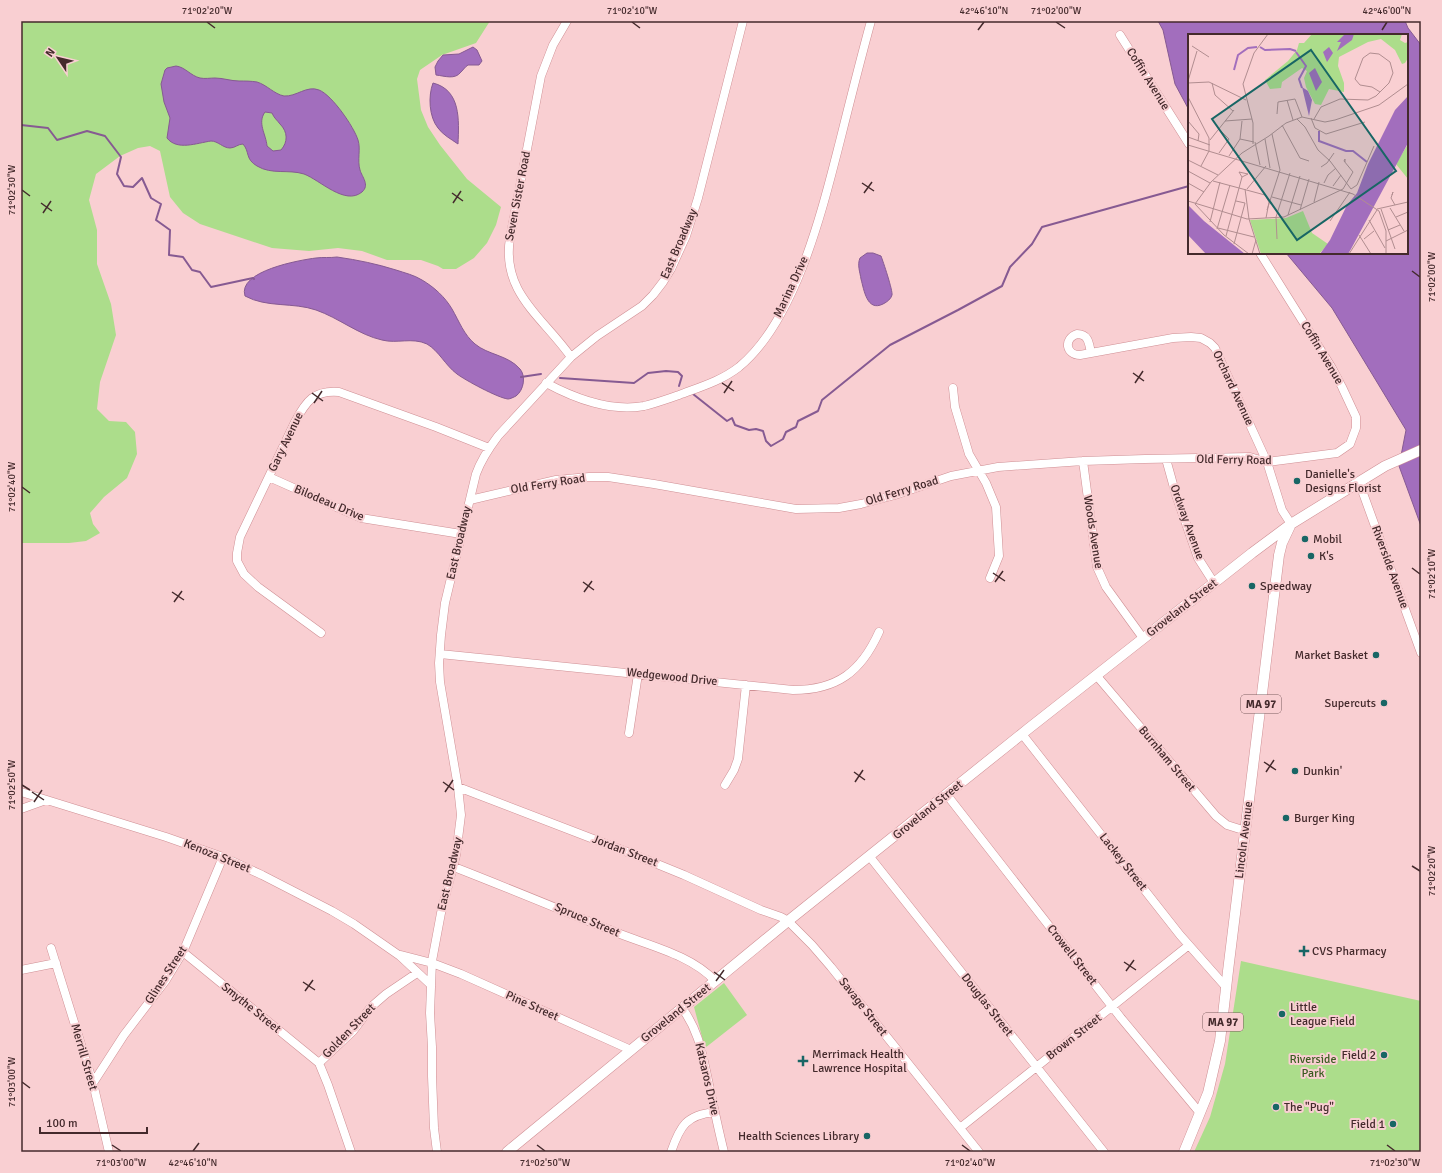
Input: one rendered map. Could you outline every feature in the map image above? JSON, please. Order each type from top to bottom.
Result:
[{"type":"main road","name":"Groveland Street","points":[[507,1152],[788,921],[1096,675],[1252,553],[1291,524],[1385,466],[1421,450]]},
{"type":"main road","name":"Lincoln Avenue","points":[[1184,1152],[1208,1093],[1220,1041],[1279,555],[1282,543],[1291,524]]},
{"type":"street","name":"Seven Sister Road","points":[[567,21],[553,45],[541,76],[510,238],[509,257],[512,277],[520,294],[571,357]]},
{"type":"street","name":"East Broadway","points":[[437,1152],[434,1128],[432,1076],[432,963],[441,913],[454,867],[461,815],[458,787],[440,682],[440,654],[445,603],[478,466],[498,436],[571,357],[597,336],[649,300],[659,288],[671,269],[686,236],[698,198],[743,21]]},
{"type":"street","name":"Marina Drive","points":[[546,383],[566,393],[601,405],[630,408],[653,404],[721,379],[739,367],[759,346],[783,310],[810,245],[828,191],[871,21]]},
{"type":"street","name":"Coffin Avenue","points":[[1120,35],[1188,142]]},
{"type":"street","name":"Coffin Avenue","points":[[1261,254],[1332,368],[1356,417],[1356,428],[1350,444],[1337,453]]},
{"type":"street","name":"Orchard Avenue","points":[[1091,353],[1173,338],[1197,337],[1210,343],[1222,364],[1267,462],[1282,510],[1291,524]]},
{"type":"street","points":[[953,388],[955,407],[969,454],[986,483],[996,507],[999,556],[990,578]]},
{"type":"street","name":"Gary Avenue","points":[[321,633],[258,587],[244,574],[238,565],[237,553],[240,537],[302,408],[309,400],[317,394],[325,392],[339,392],[436,426],[489,448]]},
{"type":"street","name":"Old Ferry Road","points":[[470,500],[556,480],[608,477],[796,509],[839,508],[895,495],[951,476],[998,467],[1083,461],[1166,459],[1250,458],[1267,462],[1337,453]]},
{"type":"street","name":"Ordway Avenue","points":[[1166,459],[1176,495],[1193,540],[1198,558],[1214,583]]},
{"type":"street","name":"Woods Avenue","points":[[1083,461],[1097,567],[1106,587],[1143,638]]},
{"type":"street","name":"Bilodeau Drive","points":[[269,477],[361,518],[461,534]]},
{"type":"street","name":"Riverside Avenue","points":[[1360,482],[1421,653]]},
{"type":"street","name":"Wedgewood Drive","points":[[440,654],[793,690],[817,688],[842,679],[855,669],[869,652],[880,632]]},
{"type":"street","points":[[629,733],[638,674]]},
{"type":"street","name":"Burnham Street","points":[[1096,675],[1216,816],[1227,825],[1246,831]]},
{"type":"street","points":[[725,785],[734,770],[738,759],[746,685]]},
{"type":"street","name":"Lackey Street","points":[[1022,734],[1189,945],[1226,987]]},
{"type":"street","name":"Jordan Street","points":[[458,787],[549,821],[677,872],[788,921]]},
{"type":"street","name":"Kenoza Street","points":[[21,792],[166,837],[223,857],[262,875],[332,911],[360,928],[398,954],[431,985]]},
{"type":"street","name":"Crowell Street","points":[[946,795],[1112,1006],[1200,1113]]},
{"type":"street","points":[[21,809],[46,800]]},
{"type":"street","name":"Glines Street","points":[[93,1083],[124,1035],[166,980],[183,952],[223,857]]},
{"type":"street","name":"Douglas Street","points":[[870,857],[1104,1152]]},
{"type":"street","name":"Spruce Street","points":[[454,867],[685,959],[702,968],[715,981]]},
{"type":"street","name":"Savage Street","points":[[788,921],[831,967],[979,1152]]},
{"type":"street","name":"Brown Street","points":[[960,1128],[1189,945]]},
{"type":"street","name":"Merrill Street","points":[[51,948],[93,1083],[109,1152]]},
{"type":"street","name":"Smythe Street","points":[[183,952],[319,1063]]},
{"type":"street","name":"Kenoza Street","points":[[398,954],[432,963]]},
{"type":"street","points":[[21,970],[56,963]]},
{"type":"street","name":"Pine Street","points":[[432,963],[480,982],[631,1050]]},
{"type":"street","name":"Golden Street","points":[[351,1152],[319,1063],[353,1031],[371,1007],[386,994],[417,973]]},
{"type":"street","name":"Katsaros Drive","points":[[682,1008],[691,1020],[695,1030],[724,1152]]},
{"type":"street","points":[[671,1152],[677,1136],[687,1121],[694,1116],[703,1113],[715,1112]]},
{"type":"green space","points":[[21,21],[490,21],[476,43],[442,55],[420,70],[417,79],[421,110],[428,127],[440,145],[467,179],[501,207],[496,225],[487,243],[474,258],[456,269],[443,269],[421,260],[387,260],[362,251],[338,248],[309,251],[272,248],[200,224],[183,213],[170,197],[160,151],[150,146],[138,148],[120,156],[96,174],[89,200],[97,230],[97,264],[111,304],[116,335],[100,382],[97,409],[109,421],[126,422],[135,432],[137,454],[127,478],[104,497],[90,513],[93,524],[100,533],[86,541],[69,543],[21,543]]},
{"type":"green space","name":"Riverside Park","points":[[1241,961],[1421,1001],[1421,1152],[1194,1152],[1210,1117],[1225,1064]]},
{"type":"green space","points":[[724,983],[747,1015],[705,1048],[694,1007]]},
{"type":"shaded area","points":[[1158,21],[1405,21],[1408,28],[1421,45],[1421,526],[1399,466],[1406,430],[1332,308],[1287,254],[1408,254],[1408,34],[1188,34],[1188,108],[1175,84],[1163,30]]},
{"type":"shaded area","points":[[473,47],[477,50],[482,61],[479,65],[468,65],[459,74],[453,77],[436,75],[435,67],[443,55],[459,54]]},
{"type":"shaded area","points":[[176,66],[200,78],[218,78],[257,82],[284,96],[293,95],[310,89],[319,90],[324,93],[342,112],[356,134],[359,143],[359,166],[365,181],[364,189],[362,192],[348,196],[340,194],[304,174],[263,169],[251,161],[243,144],[230,148],[211,141],[188,145],[171,142],[167,138],[170,118],[164,102],[161,84],[167,68]],"holes":[[[265,112],[272,113],[283,127],[286,134],[285,144],[281,150],[273,151],[267,146],[266,142],[262,120]]]},
{"type":"shaded area","points":[[433,83],[449,92],[453,99],[458,116],[458,144],[445,135],[435,123],[430,106],[430,94]]},
{"type":"shaded area","points":[[867,253],[873,253],[881,256],[892,292],[889,300],[878,306],[873,305],[867,299],[861,279],[859,261],[860,258]]},
{"type":"shaded area","points":[[337,257],[367,262],[396,270],[416,277],[431,286],[443,296],[465,332],[475,344],[486,351],[510,361],[520,369],[523,375],[523,383],[519,393],[508,399],[497,396],[457,374],[439,354],[427,344],[416,341],[388,341],[374,338],[316,310],[298,306],[271,304],[253,300],[245,296],[245,287],[250,280],[272,268],[308,259]]},
{"type":"waterway","points":[[21,125],[48,128],[57,140],[87,131],[105,136],[121,157],[117,174],[124,186],[133,187],[142,178],[151,198],[161,204],[156,220],[170,230],[169,255],[183,257],[192,270],[200,272],[211,287],[254,279]]},
{"type":"waterway","points":[[693,394],[727,421],[732,418],[735,425],[749,430],[756,429],[763,431],[766,441],[771,446],[783,439],[786,432],[796,427],[798,421],[818,411],[822,400],[890,345],[1002,286],[1010,267],[1032,244],[1042,227],[1188,186]]},
{"type":"waterway","points":[[560,378],[634,383],[648,373],[666,371],[678,372],[682,376],[679,386]]},
{"type":"waterway","points":[[521,377],[541,374]]},
{"type":"place","name":"Danielle's Designs Florist","points":[[1297,481]]},
{"type":"place","name":"Mobil","points":[[1305,539]]},
{"type":"place","name":"K's","points":[[1311,556]]},
{"type":"place","name":"Speedway","points":[[1252,586]]},
{"type":"place","name":"Market Basket","points":[[1376,655]]},
{"type":"place","name":"Supercuts","points":[[1384,703]]},
{"type":"place","name":"Dunkin'","points":[[1295,771]]},
{"type":"place","name":"Burger King","points":[[1286,818]]},
{"type":"place","name":"CVS Pharmacy","points":[[1304,951]]},
{"type":"place","name":"Little League Field","points":[[1282,1014]]},
{"type":"place","name":"Field 2","points":[[1384,1055]]},
{"type":"place","name":"Merrimack Health Lawrence Hospital","points":[[803,1061]]},
{"type":"place","name":"The \"Pug\"","points":[[1276,1107]]},
{"type":"place","name":"Field 1","points":[[1393,1124]]},
{"type":"place","name":"Health Sciences Library","points":[[867,1136]]}]
